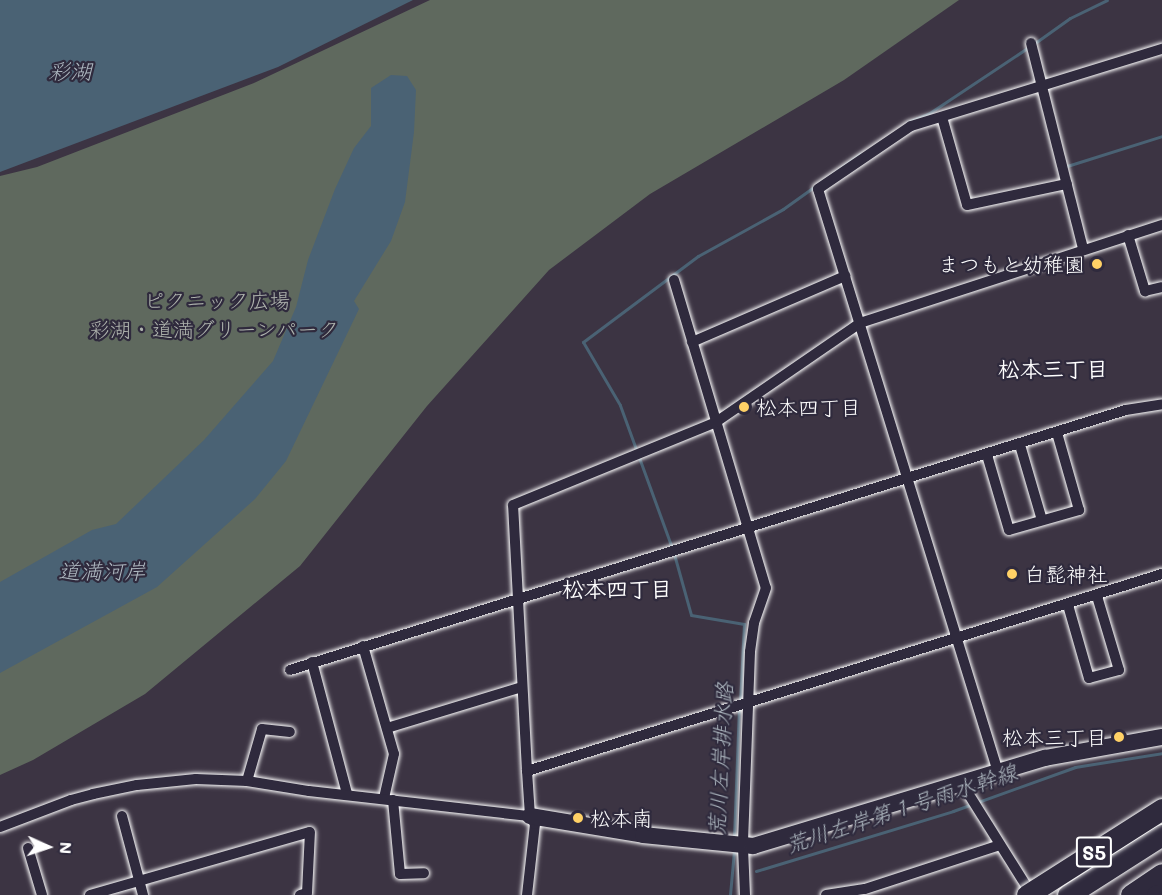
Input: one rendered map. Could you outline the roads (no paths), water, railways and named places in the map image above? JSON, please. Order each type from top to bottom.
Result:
[{"type":"highway","name":"S5","points":[[1027,895],[1162,809]]},
{"type":"highway","points":[[1044,895],[1162,819]]},
{"type":"highway","name":"S5","points":[[1068,895],[1162,835]]},
{"type":"highway","points":[[1131,895],[1162,874]]},
{"type":"highway","points":[[1157,895],[1162,895]]},
{"type":"street","points":[[1031,43],[1083,249]]},
{"type":"street","points":[[998,771],[818,189],[911,126],[1162,50]]},
{"type":"street","points":[[942,117],[967,205],[1067,184]]},
{"type":"street","points":[[527,892],[535,824],[530,816],[513,505],[716,422],[860,323],[1162,225]]},
{"type":"street","points":[[1128,235],[1145,291],[1162,287]]},
{"type":"street","points":[[692,342],[845,276]]},
{"type":"street","points":[[674,280],[766,588],[753,631],[742,706],[737,846],[745,891]]},
{"type":"street","points":[[290,670],[518,597],[1020,445],[1126,410],[1162,405]]},
{"type":"street","points":[[987,455],[1009,530],[1079,510],[1057,433]]},
{"type":"street","points":[[1020,445],[1042,520]]},
{"type":"street","points":[[527,771],[1097,597],[1162,574]]},
{"type":"street","points":[[1068,605],[1089,678],[1119,670],[1097,597]]},
{"type":"street","points":[[363,646],[394,754],[389,799],[400,874],[424,873]]},
{"type":"street","points":[[312,662],[347,794]]},
{"type":"street","points":[[387,728],[522,687]]},
{"type":"street","points":[[247,781],[262,729],[290,732]]},
{"type":"street","points":[[0,827],[71,800],[116,789],[196,779],[247,781],[308,795],[347,794],[530,816],[643,835],[737,846],[771,841],[1045,758],[1162,737]]},
{"type":"street","points":[[961,782],[1032,895]]},
{"type":"street","points":[[122,816],[143,895]]},
{"type":"street","points":[[90,895],[310,832],[308,893],[300,895]]},
{"type":"street","points":[[826,895],[864,889],[1000,845]]},
{"type":"street","points":[[28,848],[42,895]]},
{"type":"water","name":"彩湖","points":[[0,0],[413,0],[278,67],[0,172]]},
{"type":"water","name":"道満河岸","points":[[391,75],[407,76],[416,90],[414,132],[405,202],[391,241],[354,301],[359,309],[286,461],[255,499],[157,587],[0,673],[0,582],[92,530],[116,524],[204,440],[273,361],[296,307],[308,260],[335,189],[354,148],[371,126],[371,88]]},
{"type":"waterway","points":[[1035,43],[1070,18],[1107,0]]},
{"type":"waterway","points":[[908,122],[928,114],[1029,47]]},
{"type":"waterway","points":[[1067,166],[1162,136]]},
{"type":"waterway","points":[[672,548],[620,405],[583,342],[698,256],[783,209],[860,154]]},
{"type":"waterway","points":[[674,554],[691,615],[744,624],[740,702]]},
{"type":"waterway","name":"荒川左岸排水路","points":[[734,837],[739,709]]},
{"type":"waterway","name":"荒川左岸第１号雨水幹線","points":[[756,871],[953,811],[1075,767],[1162,753]]},
{"type":"waterway","name":"荒川左岸排水路","points":[[730,895],[734,850]]},
{"type":"place","name":"まつもと幼稚園","points":[[1097,264]]},
{"type":"place","name":"松本四丁目","points":[[744,407]]},
{"type":"place","name":"白髭神社","points":[[1012,574]]},
{"type":"place","name":"松本三丁目","points":[[1119,737]]},
{"type":"place","name":"松本南","points":[[578,818]]},
{"type":"district","name":"松本三丁目","points":[[1053,369]]},
{"type":"district","name":"松本四丁目","points":[[617,589]]},
{"type":"park label","name":"ピクニック広場","points":[[217,300]]},
{"type":"park label","name":"彩湖・道満グリーンパーク","points":[[214,329]]}]
